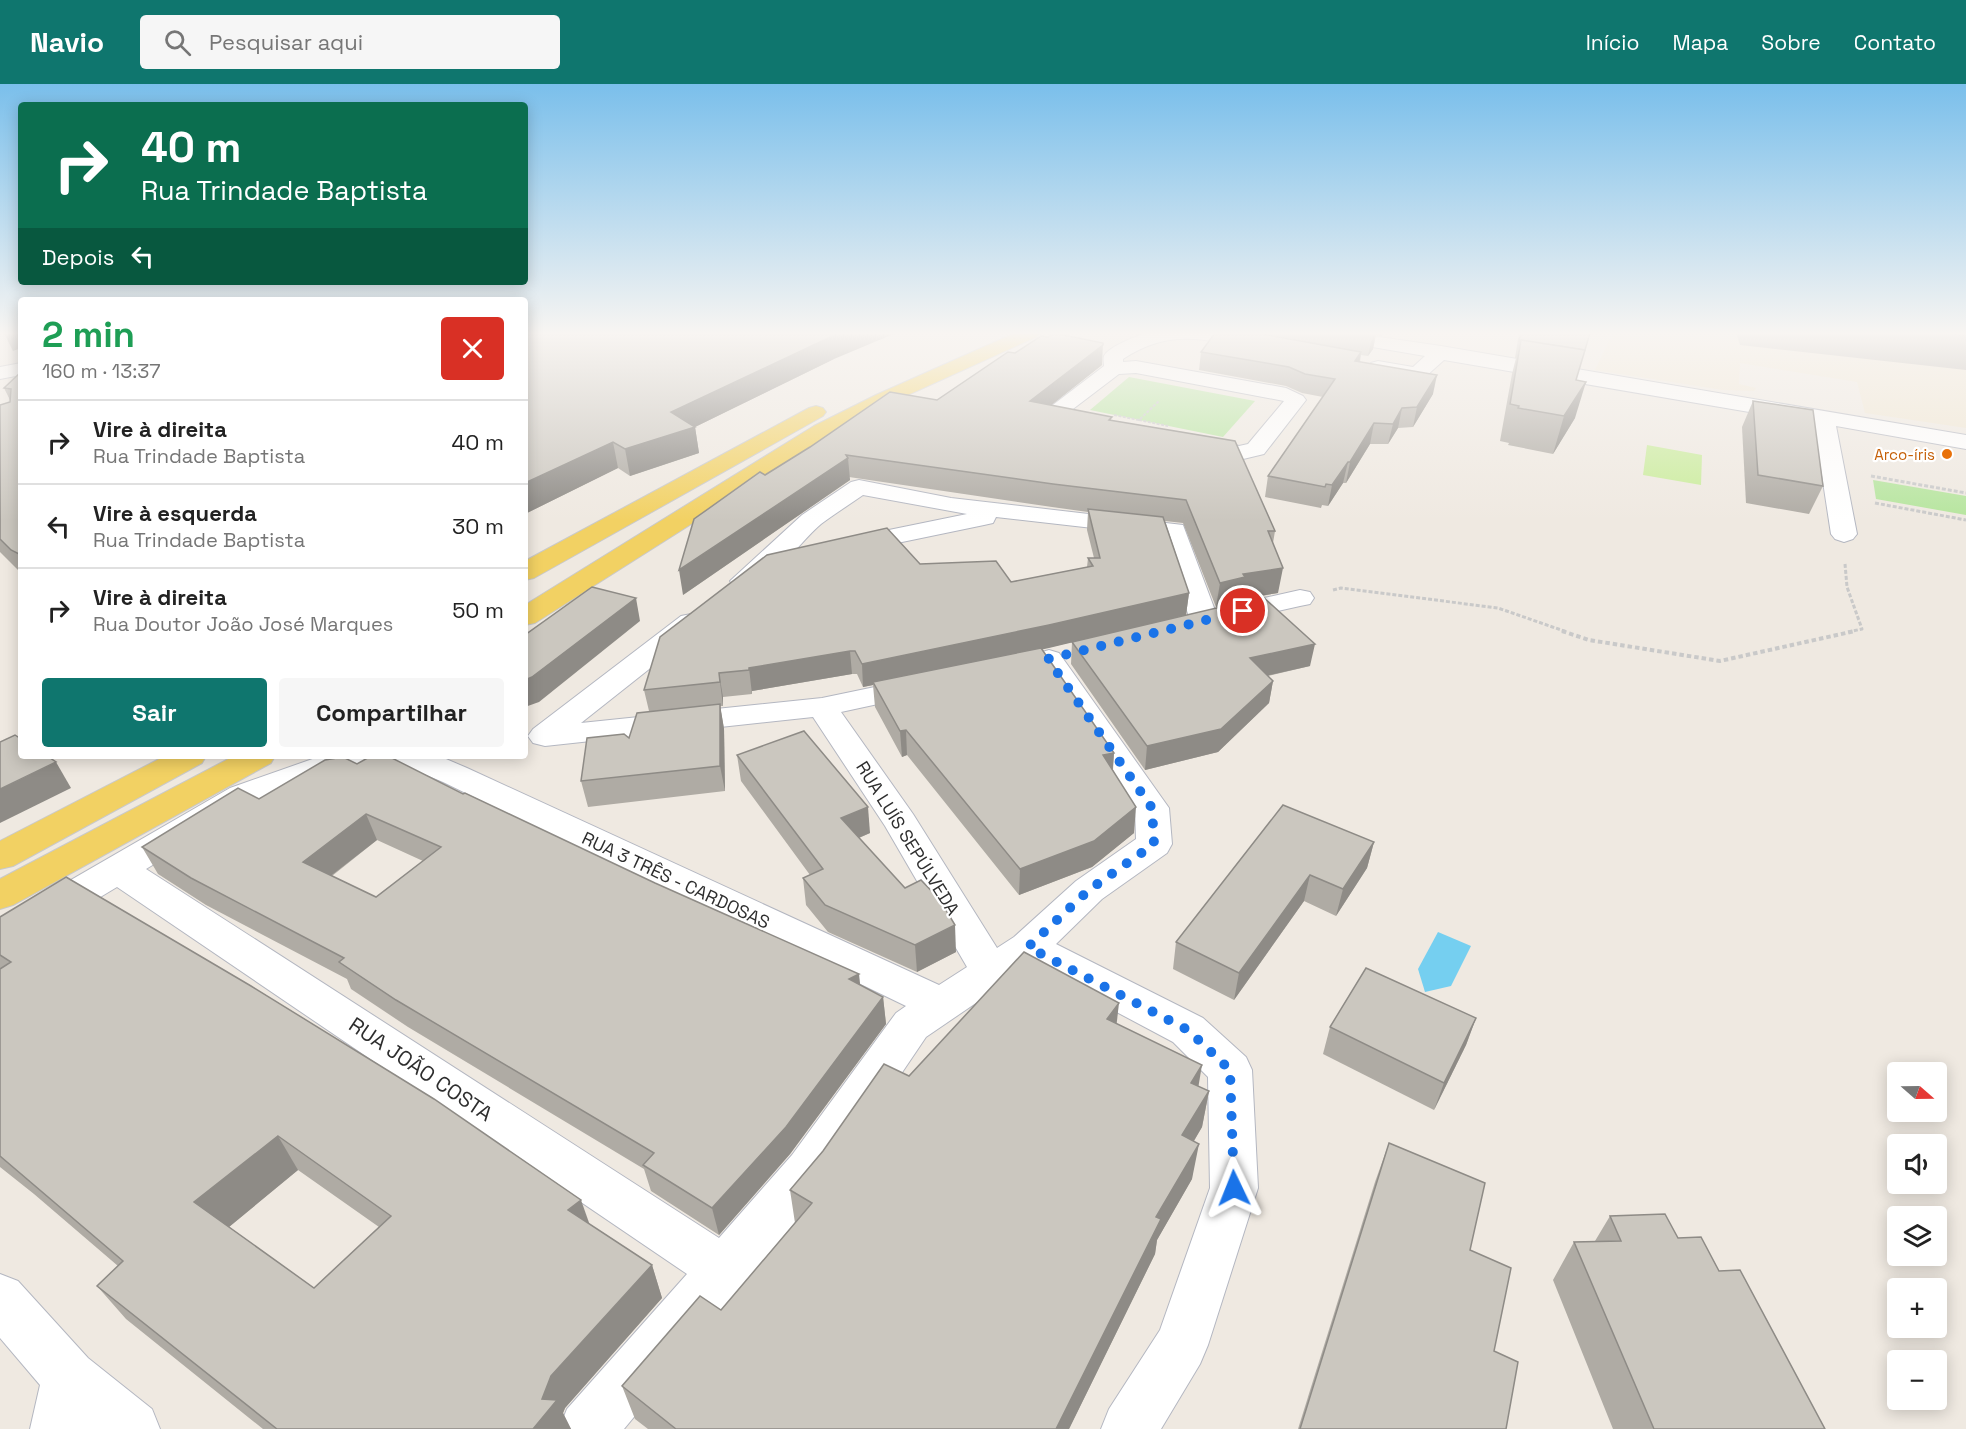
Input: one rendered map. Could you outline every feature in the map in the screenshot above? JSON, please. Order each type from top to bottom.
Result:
[{"type":"main road","points":[[528,570],[800,419],[850,396]]},
{"type":"main road","points":[[528,615],[822,431],[890,396]]},
{"type":"main road","points":[[0,857],[184,759]]},
{"type":"main road","points":[[0,896],[253,759]]},
{"type":"street","points":[[1077,396],[1052,415],[1099,424]]},
{"type":"street","points":[[1181,441],[1239,453],[1256,449],[1296,400],[1289,396]]},
{"type":"street","points":[[1695,396],[1966,442]]},
{"type":"street","points":[[1824,418],[1844,534]]},
{"type":"street","points":[[535,737],[766,563],[811,520],[859,488],[951,505],[1174,530],[1193,622],[1300,598]]},
{"type":"street","points":[[766,563],[1012,513]]},
{"type":"street","points":[[587,1429],[809,1170],[911,1025],[1010,959],[1089,890],[1154,844],[1152,808],[1033,662],[1082,651]]},
{"type":"street","points":[[535,737],[822,707],[943,681]]},
{"type":"street","name":"RUA LUÍS SEPÚLVEDA","points":[[822,707],[901,822],[1010,959]]},
{"type":"street","points":[[0,939],[242,796],[322,766],[356,759]]},
{"type":"street","name":"RUA 3 TRÊS - CARDOSAS","points":[[417,759],[942,1005]]},
{"type":"street","name":"RUA JOÃO COSTA","points":[[118,869],[723,1269]]},
{"type":"street","points":[[1010,959],[1188,1030],[1230,1070],[1234,1188],[1181,1345],[1129,1429]]},
{"type":"street","points":[[0,1299],[69,1377],[132,1429]]},
{"type":"street","points":[[58,1429],[69,1377]]},
{"type":"path","points":[[1862,475],[1966,493]]},
{"type":"path","points":[[1865,501],[1966,520]]},
{"type":"path","points":[[1300,598],[1341,588],[1498,608],[1589,640],[1720,661],[1862,628],[1847,587],[1844,534]]},
{"type":"shaded area","points":[[1861,396],[1966,396],[1966,428],[1865,413]]},
{"type":"green space","points":[[1107,396],[1228,396],[1255,401],[1223,437],[1090,410]]},
{"type":"green space","points":[[1647,445],[1702,455],[1701,485],[1643,475]]},
{"type":"green space","points":[[1873,480],[1966,496],[1966,515],[1876,499]]},
{"type":"water","points":[[1438,932],[1471,946],[1451,986],[1425,992],[1418,969]]},
{"type":"building","points":[[10,396],[18,396],[18,554],[0,539],[0,405],[10,402]]},
{"type":"building","points":[[528,396],[706,396],[671,412],[695,427],[625,449],[613,442],[528,482]]},
{"type":"building","points":[[885,396],[912,396],[937,400],[943,396],[1037,396],[1030,401],[1112,417],[1109,420],[1235,441],[1275,531],[1268,531],[1283,568],[1243,574],[1245,577],[1220,583],[1186,500],[846,455],[848,458],[679,570],[694,519],[760,472],[765,475]]},
{"type":"building","points":[[1323,396],[1424,396],[1417,407],[1402,408],[1393,424],[1374,423],[1350,462],[1332,485],[1326,484],[1325,487],[1268,476]]},
{"type":"building","points":[[1511,396],[1577,396],[1564,416],[1518,408],[1519,406],[1510,404]]},
{"type":"building","points":[[1753,401],[1813,410],[1823,486],[1758,475]]},
{"type":"building","points":[[1088,509],[1163,517],[1189,593],[862,664],[855,651],[850,651],[749,668],[749,670],[719,673],[720,682],[644,690],[660,637],[767,555],[887,528],[920,564],[996,561],[1011,582],[1093,566],[1088,558],[1100,558]]},
{"type":"building","points":[[592,587],[636,598],[528,679],[528,633]]},
{"type":"building","points":[[1263,597],[1315,644],[1250,658],[1273,681],[1221,729],[1147,746],[1072,642]]},
{"type":"building","points":[[1041,648],[1114,753],[1103,755],[1136,807],[1094,841],[1020,869],[906,730],[900,731],[873,682]]},
{"type":"building","points":[[720,704],[720,766],[581,781],[587,738],[624,734],[629,738],[637,713]]},
{"type":"building","points":[[804,731],[868,807],[841,818],[905,888],[921,880],[940,900],[955,925],[915,945],[825,905],[803,878],[823,869],[737,755]]},
{"type":"building","points":[[15,735],[18,737],[18,759],[52,759],[56,762],[0,789],[0,742]]},
{"type":"building","points":[[347,759],[357,764],[366,759],[394,759],[463,794],[655,883],[859,974],[849,979],[883,997],[786,1127],[712,1208],[643,1165],[654,1153],[396,1000],[339,962],[344,958],[191,878],[142,847],[238,788],[259,799],[325,760]],"holes":[[[366,814],[441,847],[376,897],[303,862]]]},
{"type":"building","points":[[1283,805],[1374,842],[1343,889],[1310,875],[1239,973],[1176,942]]},
{"type":"building","points":[[66,877],[251,986],[434,1099],[581,1200],[568,1210],[652,1265],[551,1376],[542,1399],[557,1400],[533,1429],[277,1429],[97,1286],[123,1261],[0,1156],[0,969],[11,962],[0,955],[0,917]],"holes":[[[278,1136],[391,1216],[314,1288],[194,1202]]]},
{"type":"building","points":[[1024,952],[1119,1003],[1107,1019],[1202,1065],[1191,1083],[1209,1091],[1182,1135],[1199,1144],[1156,1217],[1161,1219],[1056,1429],[676,1429],[622,1386],[700,1296],[721,1310],[812,1203],[790,1190],[823,1151],[884,1064],[909,1076]]},
{"type":"building","points":[[1366,968],[1476,1018],[1444,1083],[1330,1027]]},
{"type":"building","points":[[1389,1143],[1485,1183],[1470,1250],[1511,1268],[1494,1351],[1518,1362],[1506,1429],[1300,1429]]},
{"type":"building","points":[[1665,1214],[1678,1238],[1701,1237],[1719,1271],[1740,1270],[1825,1429],[1654,1429],[1574,1242],[1621,1241],[1610,1216]]},
{"type":"place","name":"Arco-íris","points":[[1947,454]]},
{"type":"route","points":[[1234,1188],[1230,1070],[1188,1030],[1028,947],[1089,890],[1154,844],[1152,808],[1048,659],[1243,611]]}]
